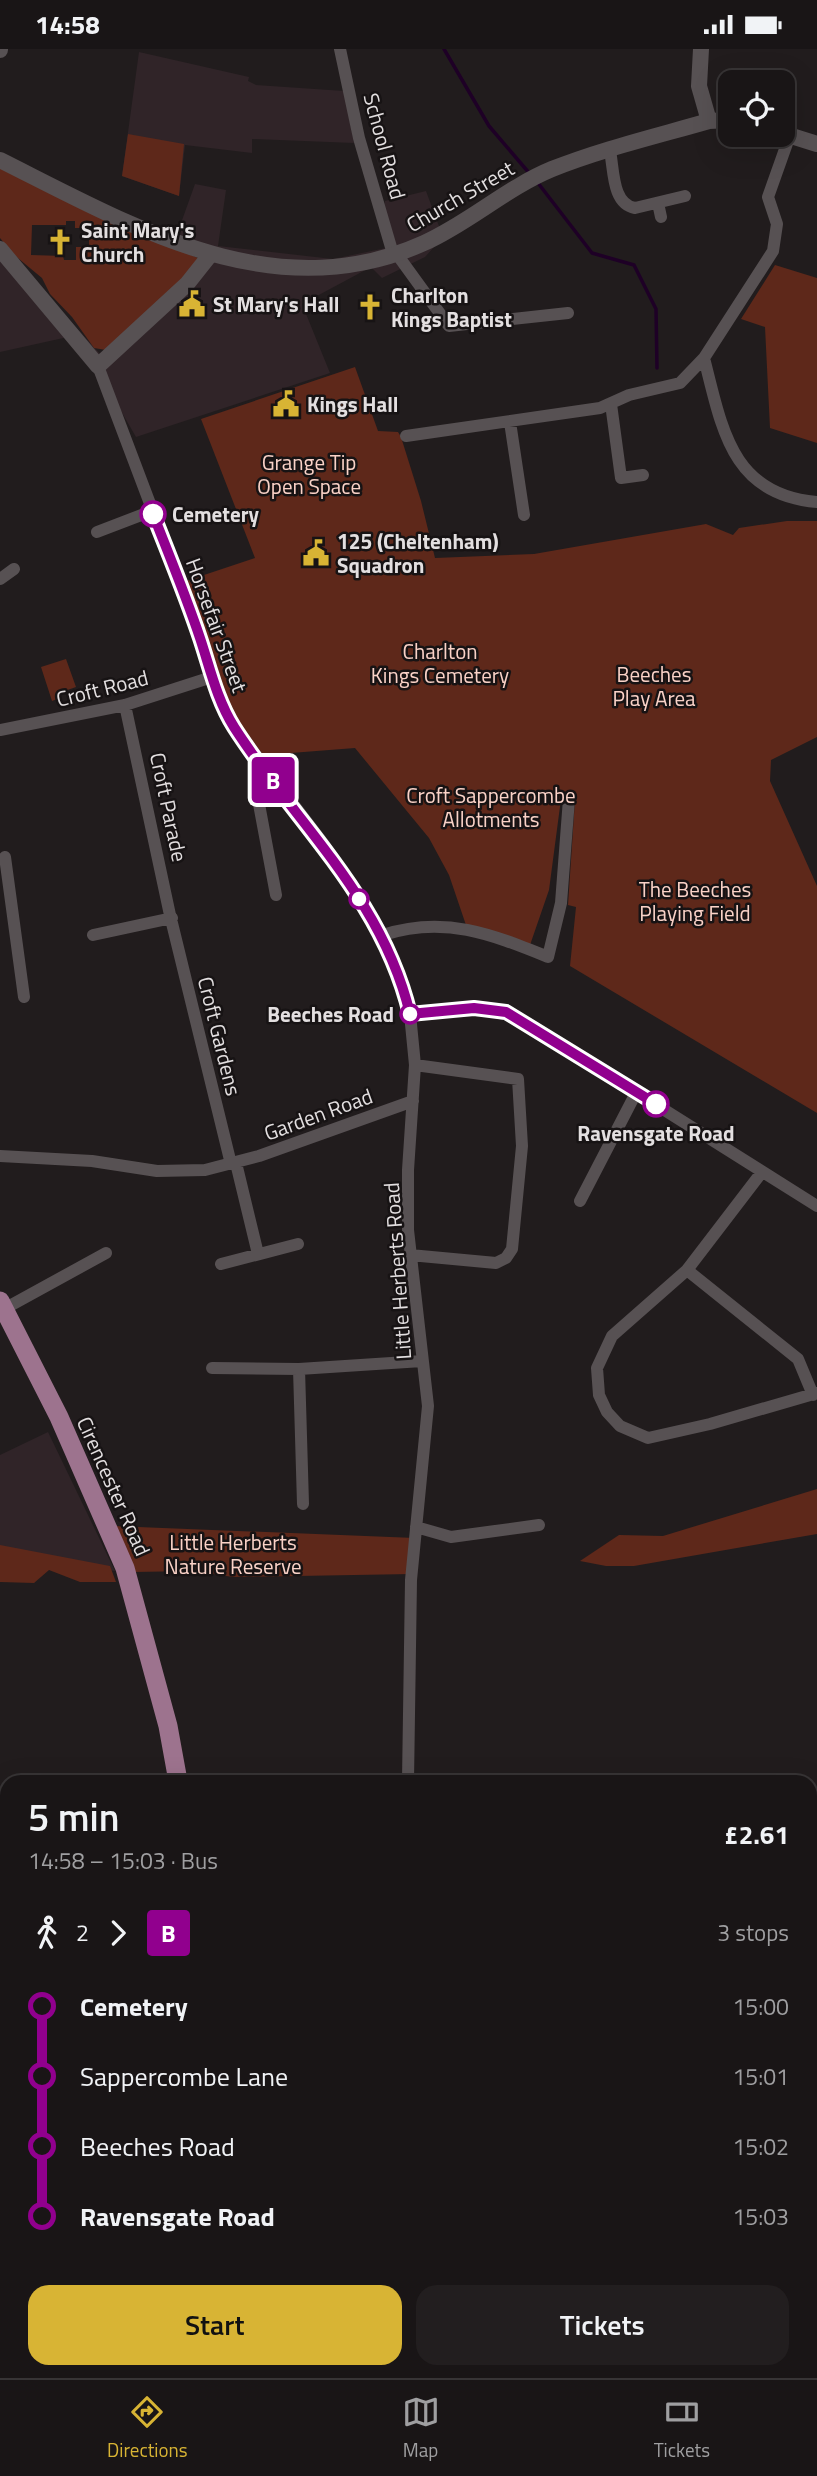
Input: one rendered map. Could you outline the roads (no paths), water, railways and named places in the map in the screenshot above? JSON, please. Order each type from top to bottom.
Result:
[{"type":"main road","name":"Cirencester Road","points":[[2,1305],[125,1567],[168,1726],[177,1775]]},
{"type":"street","name":"School Road","points":[[340,49],[359,138],[394,254]]},
{"type":"street","points":[[701,49],[699,86],[709,121]]},
{"type":"street","name":"Church Street","points":[[0,160],[104,212],[210,255],[253,265],[312,269],[394,254],[447,231],[493,201],[553,169],[663,134],[718,121]]},
{"type":"street","points":[[795,137],[817,144]]},
{"type":"street","points":[[406,436],[510,422],[611,404],[629,395],[680,383],[704,358],[770,259],[775,243],[775,215],[768,197],[782,147]]},
{"type":"street","points":[[610,151],[619,198],[623,204],[635,208],[685,196]]},
{"type":"street","points":[[658,202],[661,216]]},
{"type":"street","points":[[775,243],[790,246]]},
{"type":"street","name":"Horsefair Street","points":[[0,249],[98,366],[212,677],[233,725],[258,760]]},
{"type":"street","points":[[394,254],[449,325],[568,313]]},
{"type":"street","points":[[98,366],[187,284],[210,255]]},
{"type":"street","points":[[704,358],[727,442],[740,464],[759,483],[776,493],[796,501],[817,502]]},
{"type":"street","points":[[611,404],[621,478],[643,475]]},
{"type":"street","points":[[510,422],[524,515]]},
{"type":"street","points":[[97,532],[152,511]]},
{"type":"street","points":[[0,579],[14,569]]},
{"type":"street","name":"Croft Road","points":[[0,730],[125,705],[212,677]]},
{"type":"street","name":"Croft Gardens","points":[[125,705],[172,918],[233,1163]]},
{"type":"street","points":[[258,760],[256,788],[276,895]]},
{"type":"street","name":"Little Herberts Road","points":[[258,760],[325,846],[383,935],[398,971],[410,1014],[415,1065],[408,1170],[410,1255],[428,1406],[411,1580],[408,1775]]},
{"type":"street","points":[[383,935],[419,925],[449,926],[500,939],[548,957],[561,903],[569,799]]},
{"type":"street","points":[[5,857],[6,912],[24,997]]},
{"type":"street","points":[[93,935],[172,918]]},
{"type":"street","points":[[410,1014],[474,1008],[506,1012],[817,1206]]},
{"type":"street","points":[[410,1255],[496,1263],[506,1258],[512,1249],[522,1146],[517,1079],[415,1065]]},
{"type":"street","points":[[580,1201],[636,1091]]},
{"type":"street","name":"Garden Road","points":[[0,1156],[92,1161],[173,1172],[233,1163],[413,1101]]},
{"type":"street","points":[[233,1163],[258,1254]]},
{"type":"street","points":[[687,1270],[798,1359],[815,1394],[655,1438],[638,1436],[613,1419],[602,1404],[597,1386],[602,1352],[619,1328],[687,1270],[762,1172]]},
{"type":"street","points":[[221,1264],[298,1244]]},
{"type":"street","points":[[2,1305],[106,1253]]},
{"type":"street","points":[[212,1368],[299,1370],[422,1361]]},
{"type":"street","points":[[299,1370],[303,1504]]},
{"type":"street","points":[[416,1527],[451,1537],[485,1535],[495,1528],[539,1525]]},
{"type":"waterway","points":[[444,49],[489,126],[530,174]]},
{"type":"waterway","points":[[538,183],[592,253],[634,265],[656,309],[657,368]]},
{"type":"place","name":"Saint Mary's Church","points":[[60,242]]},
{"type":"place","name":"St Mary's Hall","points":[[192,304]]},
{"type":"place","name":"Charlton Kings Baptist","points":[[370,307]]},
{"type":"place","name":"Kings Hall","points":[[286,404]]},
{"type":"place","name":"Cemetery","points":[[153,514]]},
{"type":"place","name":"125 (Cheltenham) Squadron","points":[[316,553]]},
{"type":"place","name":"Beeches Road","points":[[410,1014]]},
{"type":"place","name":"Ravensgate Road","points":[[656,1104]]},
{"type":"park label","name":"Grange Tip Open Space","points":[[309,474]]},
{"type":"park label","name":"Charlton Kings Cemetery","points":[[440,663]]},
{"type":"park label","name":"Beeches Play Area","points":[[654,686]]},
{"type":"park label","name":"Croft Sappercombe Allotments","points":[[491,807]]},
{"type":"park label","name":"The Beeches Playing Field","points":[[695,901]]},
{"type":"park label","name":"Little Herberts Nature Reserve","points":[[233,1554]]}]
